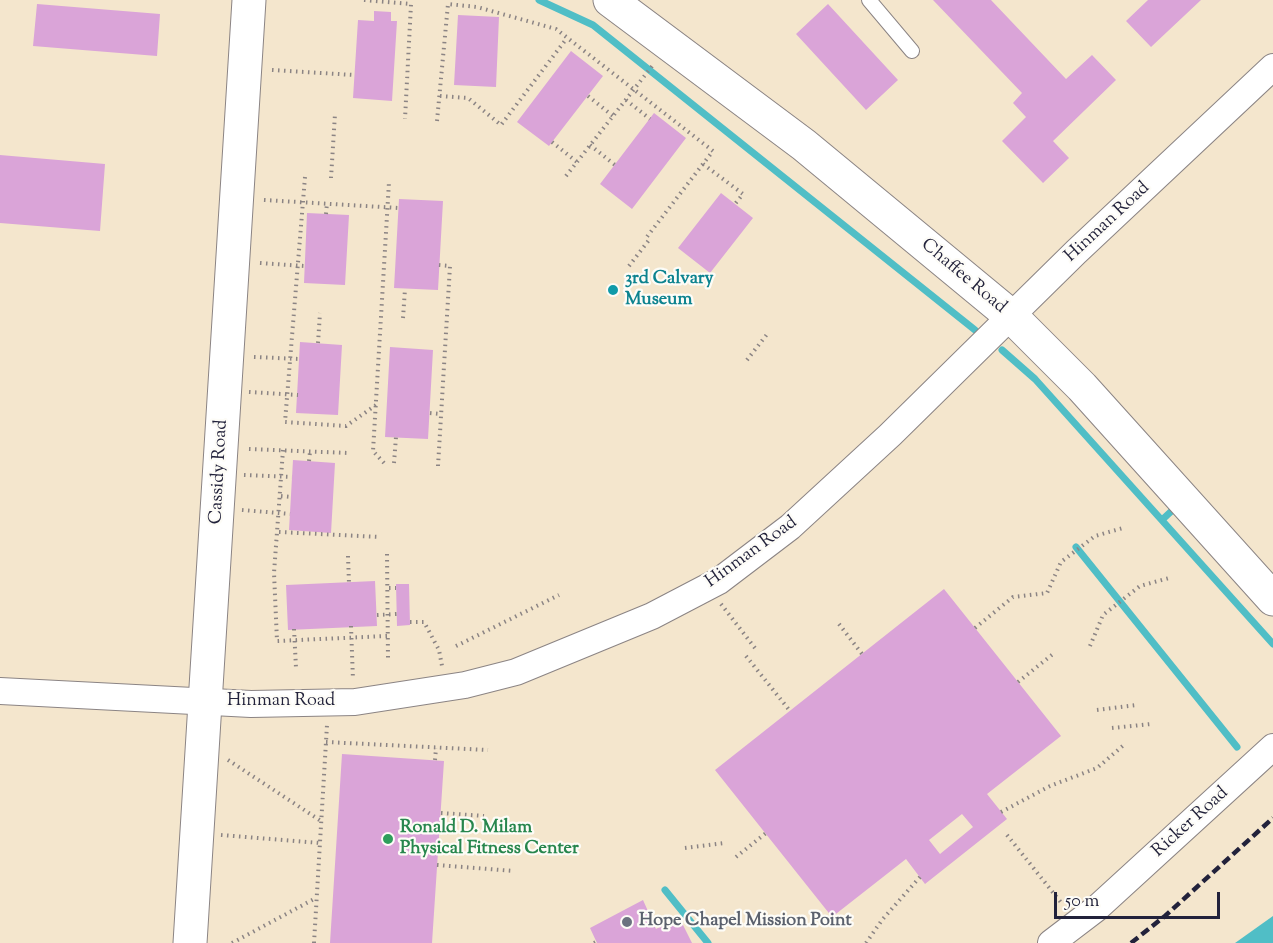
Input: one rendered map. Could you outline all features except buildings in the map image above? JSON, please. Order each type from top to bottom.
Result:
[{"type":"street","name":"Cassidy Road","points":[[190,943],[249,0]]},
{"type":"street","name":"Chaffee Road","points":[[610,0],[804,145],[1011,316],[1069,372],[1273,599]]},
{"type":"street","name":"Hinman Road","points":[[0,691],[251,704],[355,702],[465,686],[516,672],[652,616],[708,587],[790,527],[890,435],[1011,316],[1273,67]]},
{"type":"street","name":"Ricker Road","points":[[1051,943],[1106,901],[1273,747]]},
{"type":"lane","points":[[869,0],[912,51]]},
{"type":"path","points":[[364,0],[411,4],[405,119]]},
{"type":"path","points":[[437,121],[448,4],[477,7],[556,29],[713,151],[629,266]]},
{"type":"path","points":[[440,96],[468,98],[501,125],[567,38]]},
{"type":"path","points":[[566,176],[654,64]]},
{"type":"path","points":[[244,68],[354,75]]},
{"type":"path","points":[[588,96],[613,116]]},
{"type":"path","points":[[626,100],[650,119]]},
{"type":"path","points":[[331,178],[335,114]]},
{"type":"path","points":[[552,142],[577,162]]},
{"type":"path","points":[[590,145],[615,165]]},
{"type":"path","points":[[703,164],[743,194],[735,204]]},
{"type":"path","points":[[305,177],[302,266],[289,358],[285,422],[346,426],[376,405]]},
{"type":"path","points":[[384,462],[373,451],[389,182]]},
{"type":"path","points":[[236,198],[399,207]]},
{"type":"path","points":[[326,214],[327,203]]},
{"type":"path","points":[[232,262],[302,266]]},
{"type":"path","points":[[438,466],[450,266],[439,265]]},
{"type":"path","points":[[403,318],[405,289]]},
{"type":"path","points":[[318,343],[320,313]]},
{"type":"path","points":[[747,360],[768,333]]},
{"type":"path","points":[[226,355],[299,359]]},
{"type":"path","points":[[224,390],[298,395]]},
{"type":"path","points":[[430,413],[441,414]]},
{"type":"path","points":[[394,463],[396,437]]},
{"type":"path","points":[[220,461],[283,450],[349,453]]},
{"type":"path","points":[[283,450],[279,532],[274,573],[278,641],[387,636]]},
{"type":"path","points":[[309,461],[310,452]]},
{"type":"path","points":[[220,461],[282,477],[292,477]]},
{"type":"path","points":[[281,496],[291,497]]},
{"type":"path","points":[[217,508],[290,514]]},
{"type":"path","points":[[975,628],[1013,597],[1047,593],[1061,562],[1095,536],[1123,528]]},
{"type":"path","points":[[279,532],[380,537]]},
{"type":"path","points":[[387,554],[388,659]]},
{"type":"path","points":[[348,556],[349,582]]},
{"type":"path","points":[[1090,646],[1102,615],[1140,586],[1169,578]]},
{"type":"path","points":[[708,587],[755,648]]},
{"type":"path","points":[[389,588],[396,588]]},
{"type":"path","points":[[456,646],[559,595]]},
{"type":"path","points":[[377,615],[397,614]]},
{"type":"path","points":[[410,622],[424,622],[439,650]]},
{"type":"path","points":[[839,624],[862,654]]},
{"type":"path","points":[[351,626],[355,702]]},
{"type":"path","points":[[294,629],[296,668]]},
{"type":"path","points":[[1018,682],[1053,654]]},
{"type":"path","points":[[746,656],[790,711]]},
{"type":"path","points":[[314,943],[328,702]]},
{"type":"path","points":[[1097,710],[1137,705]]},
{"type":"path","points":[[1112,728],[1151,724]]},
{"type":"path","points":[[326,742],[488,750]]},
{"type":"path","points":[[202,743],[321,821]]},
{"type":"path","points":[[1001,812],[1050,786],[1097,768],[1125,744]]},
{"type":"path","points":[[435,760],[436,748]]},
{"type":"path","points":[[441,813],[484,816]]},
{"type":"path","points":[[197,833],[320,843]]},
{"type":"path","points":[[736,857],[766,833]]},
{"type":"path","points":[[1007,835],[1078,923]]},
{"type":"path","points":[[686,848],[725,843]]},
{"type":"path","points":[[437,865],[514,871]]},
{"type":"path","points":[[866,943],[882,920],[920,877]]},
{"type":"path","points":[[232,943],[316,898]]},
{"type":"water","points":[[1273,916],[1273,943],[1235,943]]},
{"type":"waterway","points":[[539,0],[593,25],[975,330]]},
{"type":"waterway","points":[[1002,350],[1035,379],[1273,644]]},
{"type":"waterway","points":[[1163,519],[1178,505]]},
{"type":"waterway","points":[[1076,547],[1237,747]]},
{"type":"waterway","points":[[665,890],[708,943]]},
{"type":"railway","points":[[1131,943],[1165,916],[1273,818]]},
{"type":"place","name":"3rd Calvary Museum","points":[[613,290]]},
{"type":"place","name":"Ronald D. Milam Physical Fitness Center","points":[[388,839]]},
{"type":"place","name":"Hope Chapel Mission Point","points":[[627,922]]}]
